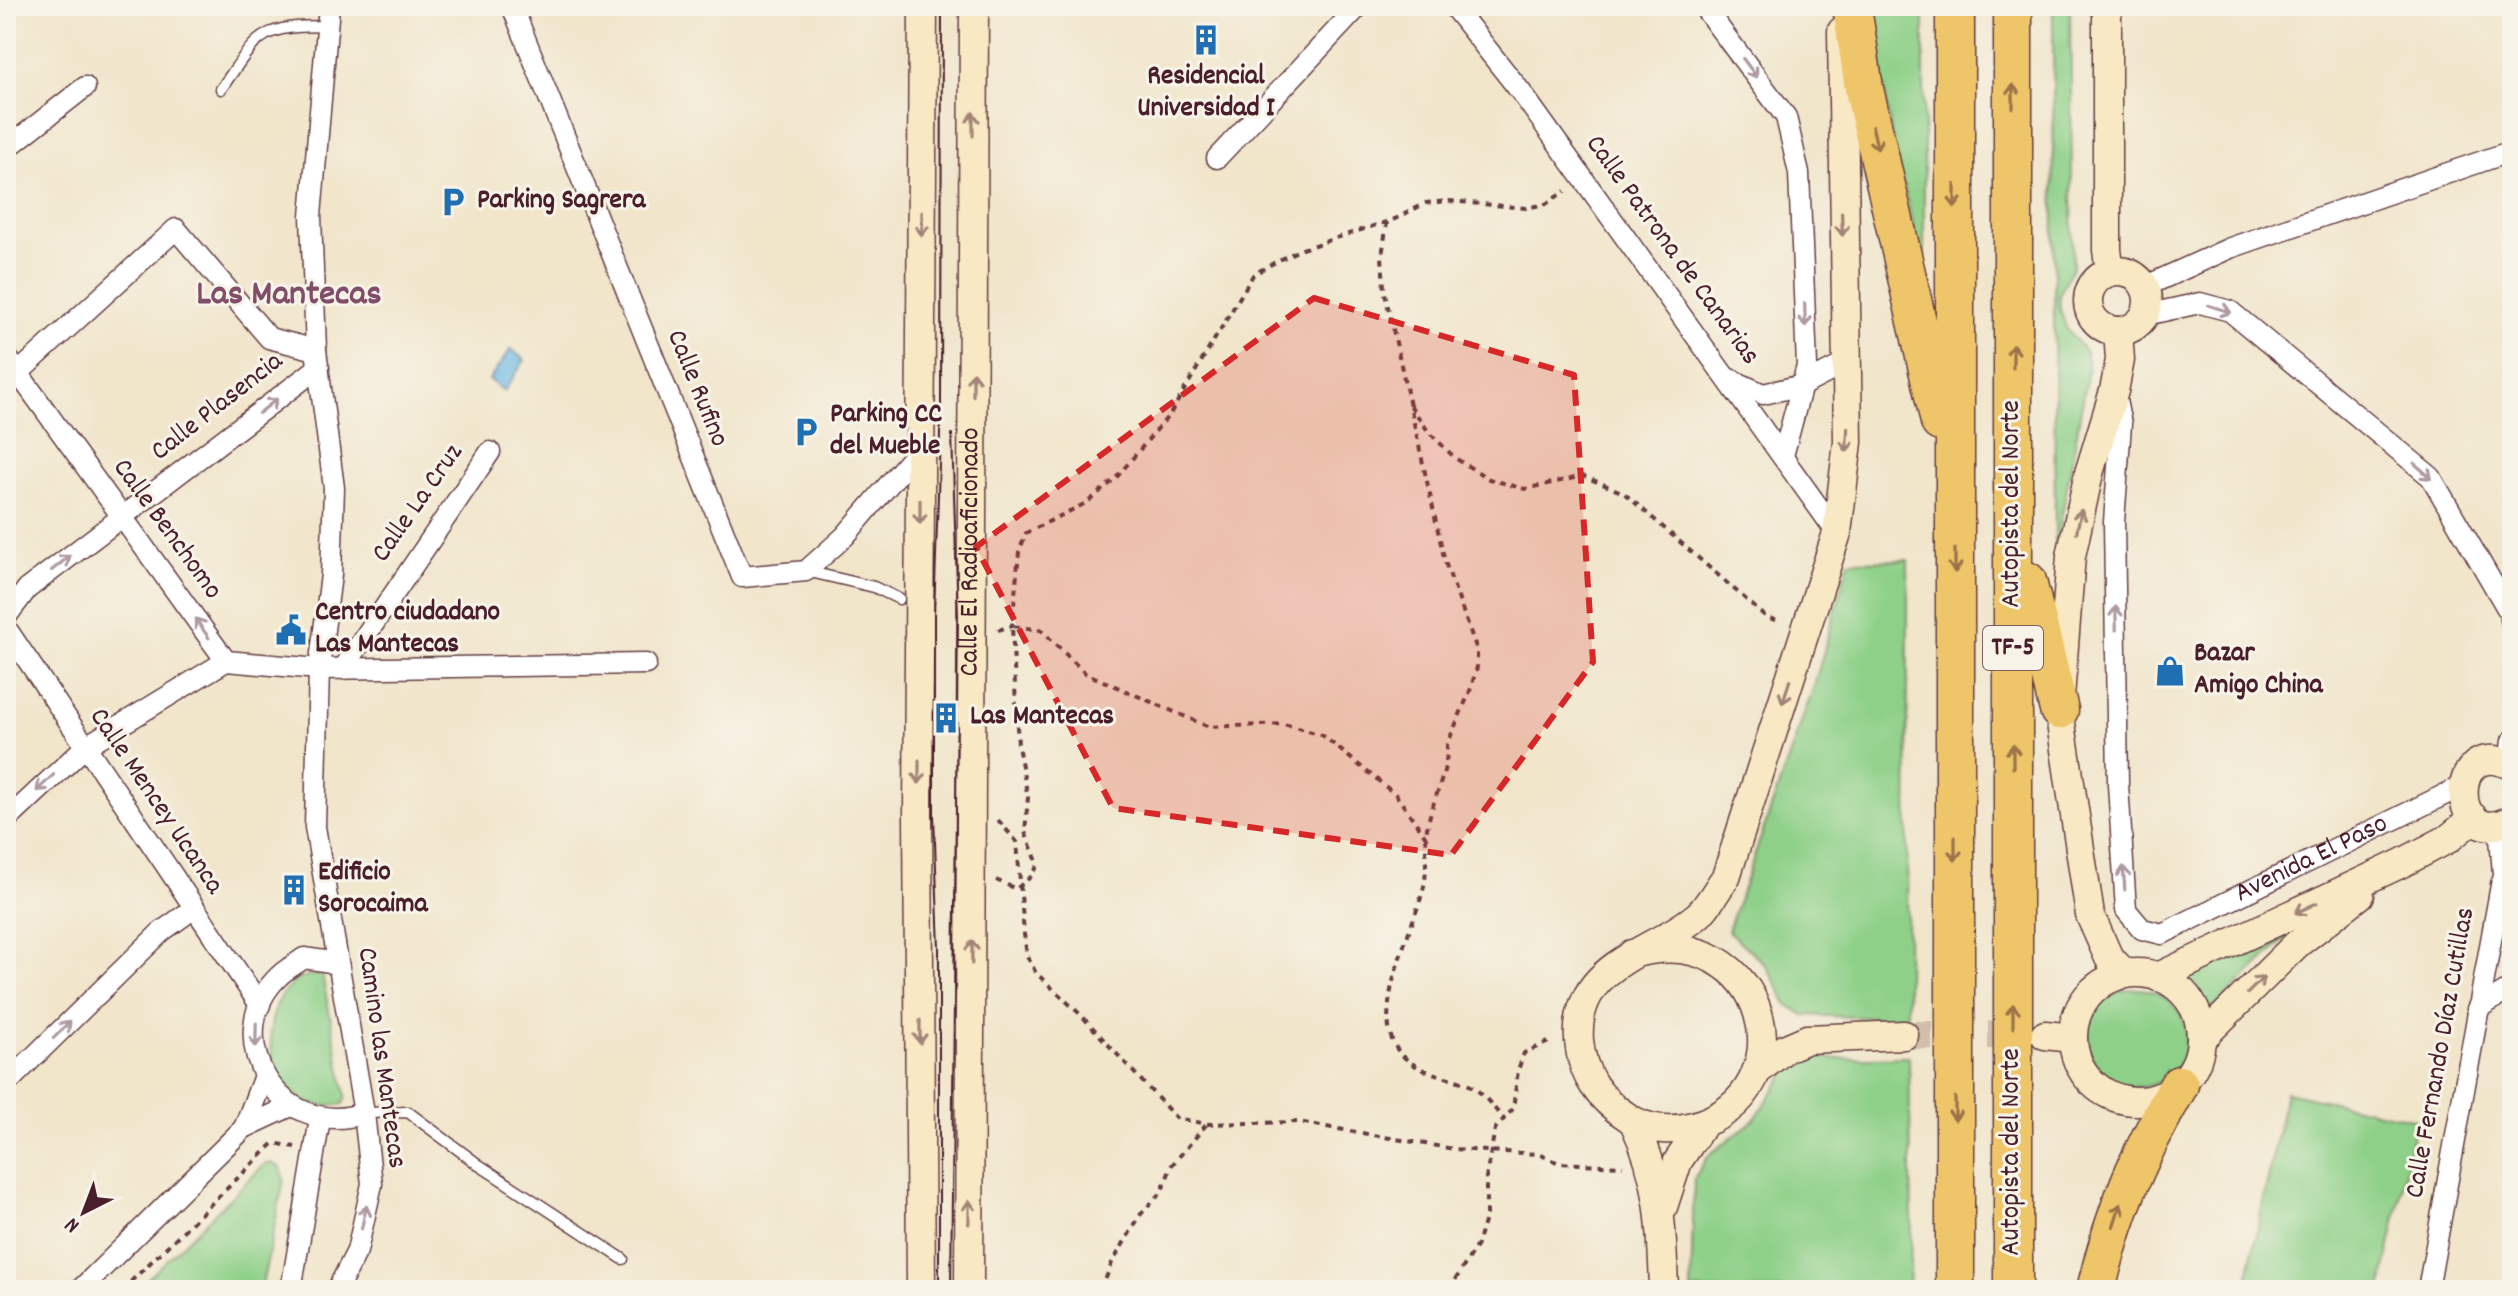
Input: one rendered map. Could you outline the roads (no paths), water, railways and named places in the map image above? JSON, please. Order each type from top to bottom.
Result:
[{"type":"highway","points":[[1852,6],[1864,89],[1955,483]]},
{"type":"highway","name":"Autopista del Norte","points":[[1955,6],[1955,1290]]},
{"type":"highway","name":"Autopista del Norte","points":[[2013,6],[2013,1290]]},
{"type":"highway","points":[[2013,524],[2059,710]]},
{"type":"highway","points":[[2096,1290],[2105,1251],[2138,1156],[2179,1085]]},
{"type":"highway","points":[[1937,1290],[1955,1217]]},
{"type":"street","name":"Calle Rufino","points":[[512,6],[742,577],[806,571]]},
{"type":"street","name":"Calle El Radioaficionado","points":[[921,1290],[923,6]]},
{"type":"street","name":"Calle El Radioaficionado","points":[[969,1290],[974,6]]},
{"type":"street","points":[[1217,158],[1359,6]]},
{"type":"street","name":"Calle Patrona de Canarias","points":[[1453,6],[1730,379],[1837,533]]},
{"type":"street","points":[[1703,6],[1786,117],[1799,173],[1807,366],[1790,418],[1783,456]]},
{"type":"street","points":[[1841,6],[1848,442],[1837,533],[1726,877],[1698,916],[1611,967],[1594,986],[1583,1008],[1579,1032],[1580,1055],[1592,1085],[1610,1106],[1634,1122],[1669,1130],[1703,1124],[1736,1103],[1756,1072],[1786,1048],[1807,1039],[1904,1035]]},
{"type":"street","points":[[2107,6],[2107,250],[2110,272]]},
{"type":"street","name":"Camino las Mantecas","points":[[328,16],[311,216],[318,358],[334,488],[331,575],[319,669],[315,827],[364,1113],[372,1184],[357,1251],[337,1290]]},
{"type":"street","points":[[6,149],[85,87]]},
{"type":"street","points":[[2144,287],[2230,248],[2512,151]]},
{"type":"street","points":[[12,364],[176,229],[269,338],[318,358]]},
{"type":"street","points":[[2145,315],[2148,296],[2144,287],[2129,274],[2110,272],[2095,283],[2088,300],[2093,318],[2108,330],[2133,327],[2145,315],[2200,303],[2230,311],[2431,477],[2508,610],[2512,623]]},
{"type":"street","points":[[2118,331],[2120,360],[2114,391],[2089,473],[2071,556],[2059,710],[2090,915],[2109,958],[2126,974]]},
{"type":"street","name":"Calle Plasencia","points":[[6,617],[27,589],[124,517],[318,358]]},
{"type":"street","points":[[1730,379],[1763,394],[1803,385],[1848,362]]},
{"type":"street","name":"Calle Benchomo","points":[[12,364],[226,661]]},
{"type":"street","name":"Avenida El Paso","points":[[2114,391],[2121,424],[2114,522],[2118,784],[2126,910],[2142,929],[2162,934],[2462,786]]},
{"type":"street","points":[[806,571],[845,536],[920,448]]},
{"type":"street","name":"Calle La Cruz","points":[[343,669],[490,452]]},
{"type":"street","name":"Calle Mencey Ucanca","points":[[6,628],[260,1005]]},
{"type":"street","points":[[6,821],[86,746],[226,661],[319,669],[646,664]]},
{"type":"street","points":[[2495,821],[2464,804],[2462,786],[2465,777],[2480,763],[2511,760]]},
{"type":"street","name":"Avenida El Paso","points":[[2158,977],[2448,839],[2495,821]]},
{"type":"street","name":"Calle Fernando Díaz Cutillas","points":[[2428,1290],[2503,874],[2495,821]]},
{"type":"street","name":"Avenida El Paso","points":[[2201,1039],[2297,944],[2402,863]]},
{"type":"street","points":[[6,1084],[161,932],[193,909]]},
{"type":"street","name":"Camino las Mantecas","points":[[260,1005],[278,977],[304,958],[332,925]]},
{"type":"street","points":[[1632,954],[1659,947],[1686,947],[1708,954],[1741,980],[1758,1010],[1762,1039],[1756,1072]]},
{"type":"street","points":[[304,958],[331,962],[339,968]]},
{"type":"street","points":[[2126,974],[2158,977],[2176,987],[2190,1001],[2198,1020],[2201,1039],[2198,1056],[2179,1085],[2161,1096],[2141,1101],[2111,1095],[2086,1077],[2059,1036],[2074,1020],[2094,989],[2126,974]]},
{"type":"street","points":[[2477,1009],[2512,988]]},
{"type":"street","points":[[260,1005],[254,1036],[264,1076],[291,1106],[320,1119],[364,1113]]},
{"type":"street","points":[[1758,1010],[1807,1039]]},
{"type":"street","points":[[244,1128],[264,1076]]},
{"type":"street","points":[[80,1290],[244,1128],[291,1106]]},
{"type":"street","points":[[291,1290],[320,1119]]},
{"type":"street","points":[[1634,1122],[1654,1169],[1662,1212],[1664,1290]]},
{"type":"street","points":[[1662,1212],[1678,1161],[1703,1124]]},
{"type":"lane","points":[[221,89],[255,40],[283,26],[328,16]]},
{"type":"lane","points":[[806,571],[874,587],[899,599]]},
{"type":"lane","points":[[364,1113],[408,1112],[479,1165],[623,1259]]},
{"type":"water","points":[[511,349],[525,360],[504,391],[489,380]]},
{"type":"tunnel","points":[[1904,1035],[2032,1035]]},
{"type":"tram line","points":[[939,1290],[939,948],[934,816],[934,616],[941,403],[942,6]]},
{"type":"tram line","points":[[951,1290],[958,616],[952,434]]},
{"type":"place","name":"Residencial Universidad I","points":[[1206,40]]},
{"type":"place","name":"Parking Sagrera","points":[[453,202]]},
{"type":"place","name":"Parking CC del Mueble","points":[[806,432]]},
{"type":"place","name":"Centro ciudadano Las Mantecas","points":[[291,630]]},
{"type":"place","name":"Bazar Amigo China","points":[[2170,671]]},
{"type":"place","name":"Las Mantecas","points":[[946,718]]},
{"type":"place","name":"Edificio Sorocaima","points":[[294,890]]},
{"type":"district","name":"Las Mantecas","points":[[289,296]]}]
